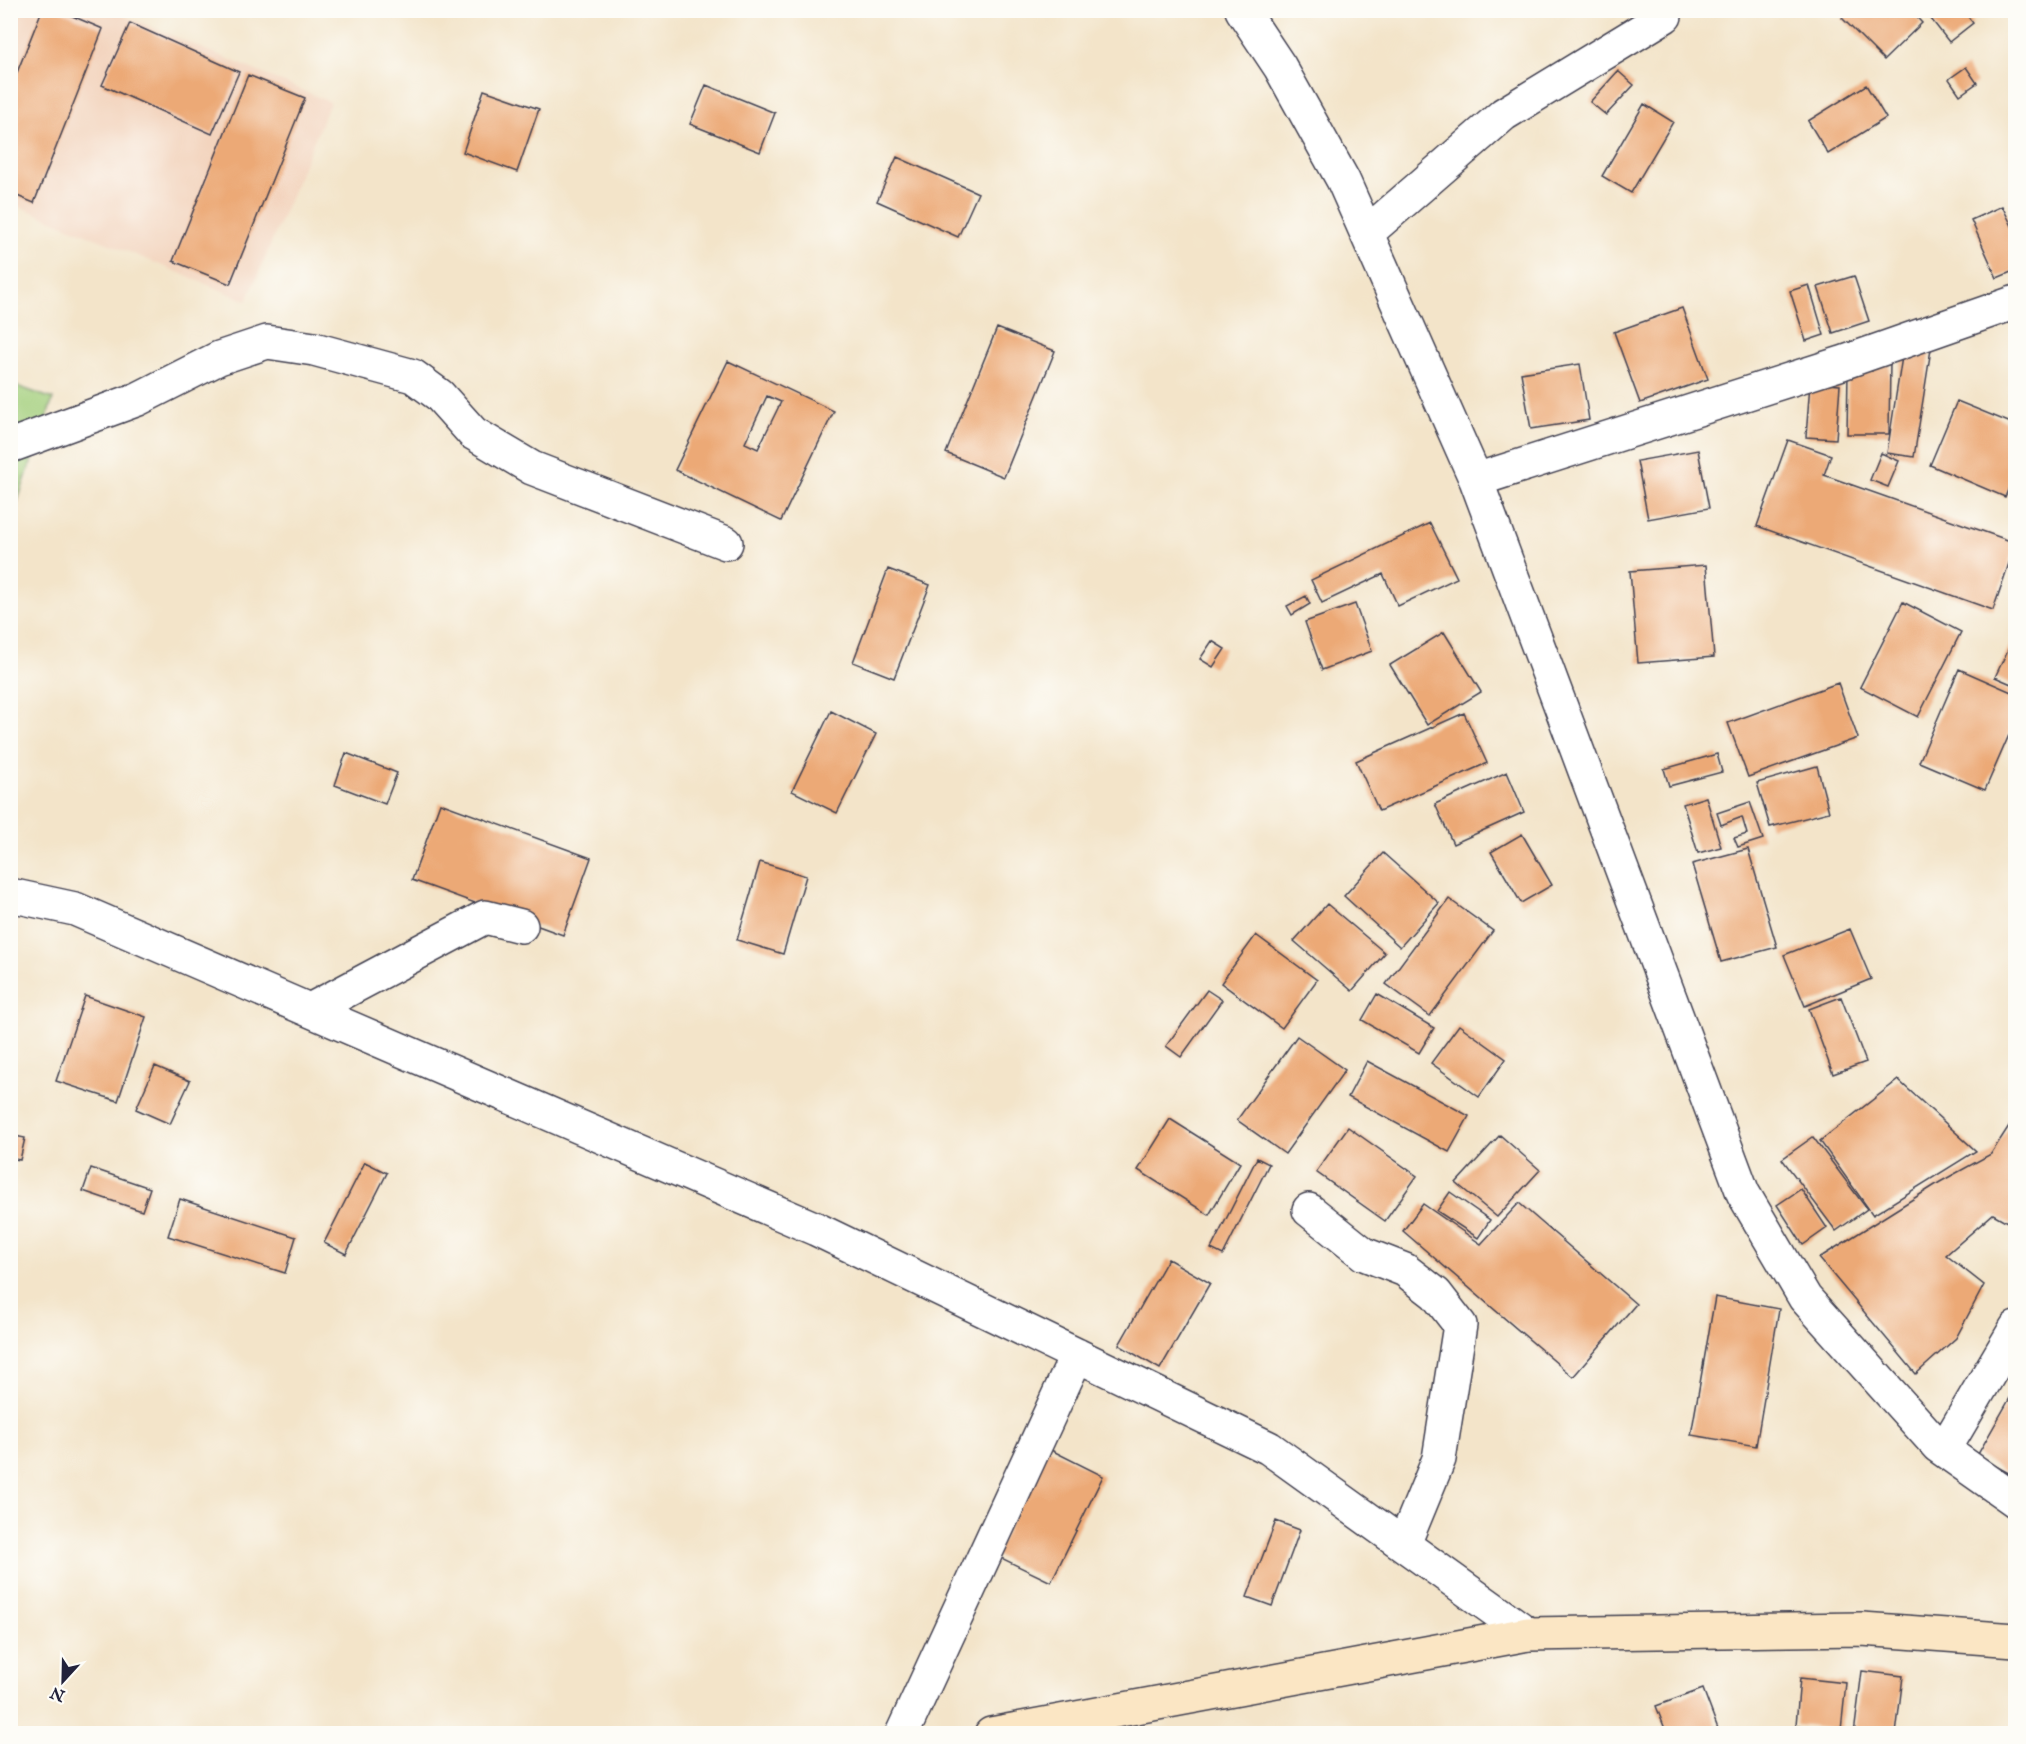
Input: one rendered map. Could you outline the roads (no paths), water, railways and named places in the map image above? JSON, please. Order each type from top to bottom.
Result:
[{"type":"main road","points":[[991,1734],[1528,1634],[1862,1629],[2016,1640]]},
{"type":"street","points":[[1242,10],[1280,67],[1343,180],[1476,480],[1743,1193],[1805,1298],[1944,1450],[2016,1501]]},
{"type":"street","points":[[1367,233],[1504,114],[1665,16]]},
{"type":"street","points":[[1476,480],[1842,363],[2016,302]]},
{"type":"street","points":[[10,446],[138,399],[219,358],[267,342],[314,349],[413,376],[439,395],[473,433],[532,468],[726,543]]},
{"type":"street","points":[[10,894],[75,909],[816,1229],[1269,1448],[1528,1634]]},
{"type":"street","points":[[310,1010],[485,917],[521,926]]},
{"type":"street","points":[[1309,1210],[1364,1254],[1405,1270],[1429,1288],[1460,1325],[1439,1459],[1404,1544]]},
{"type":"street","points":[[1944,1450],[2016,1328]]},
{"type":"street","points":[[902,1734],[1077,1355]]}]
